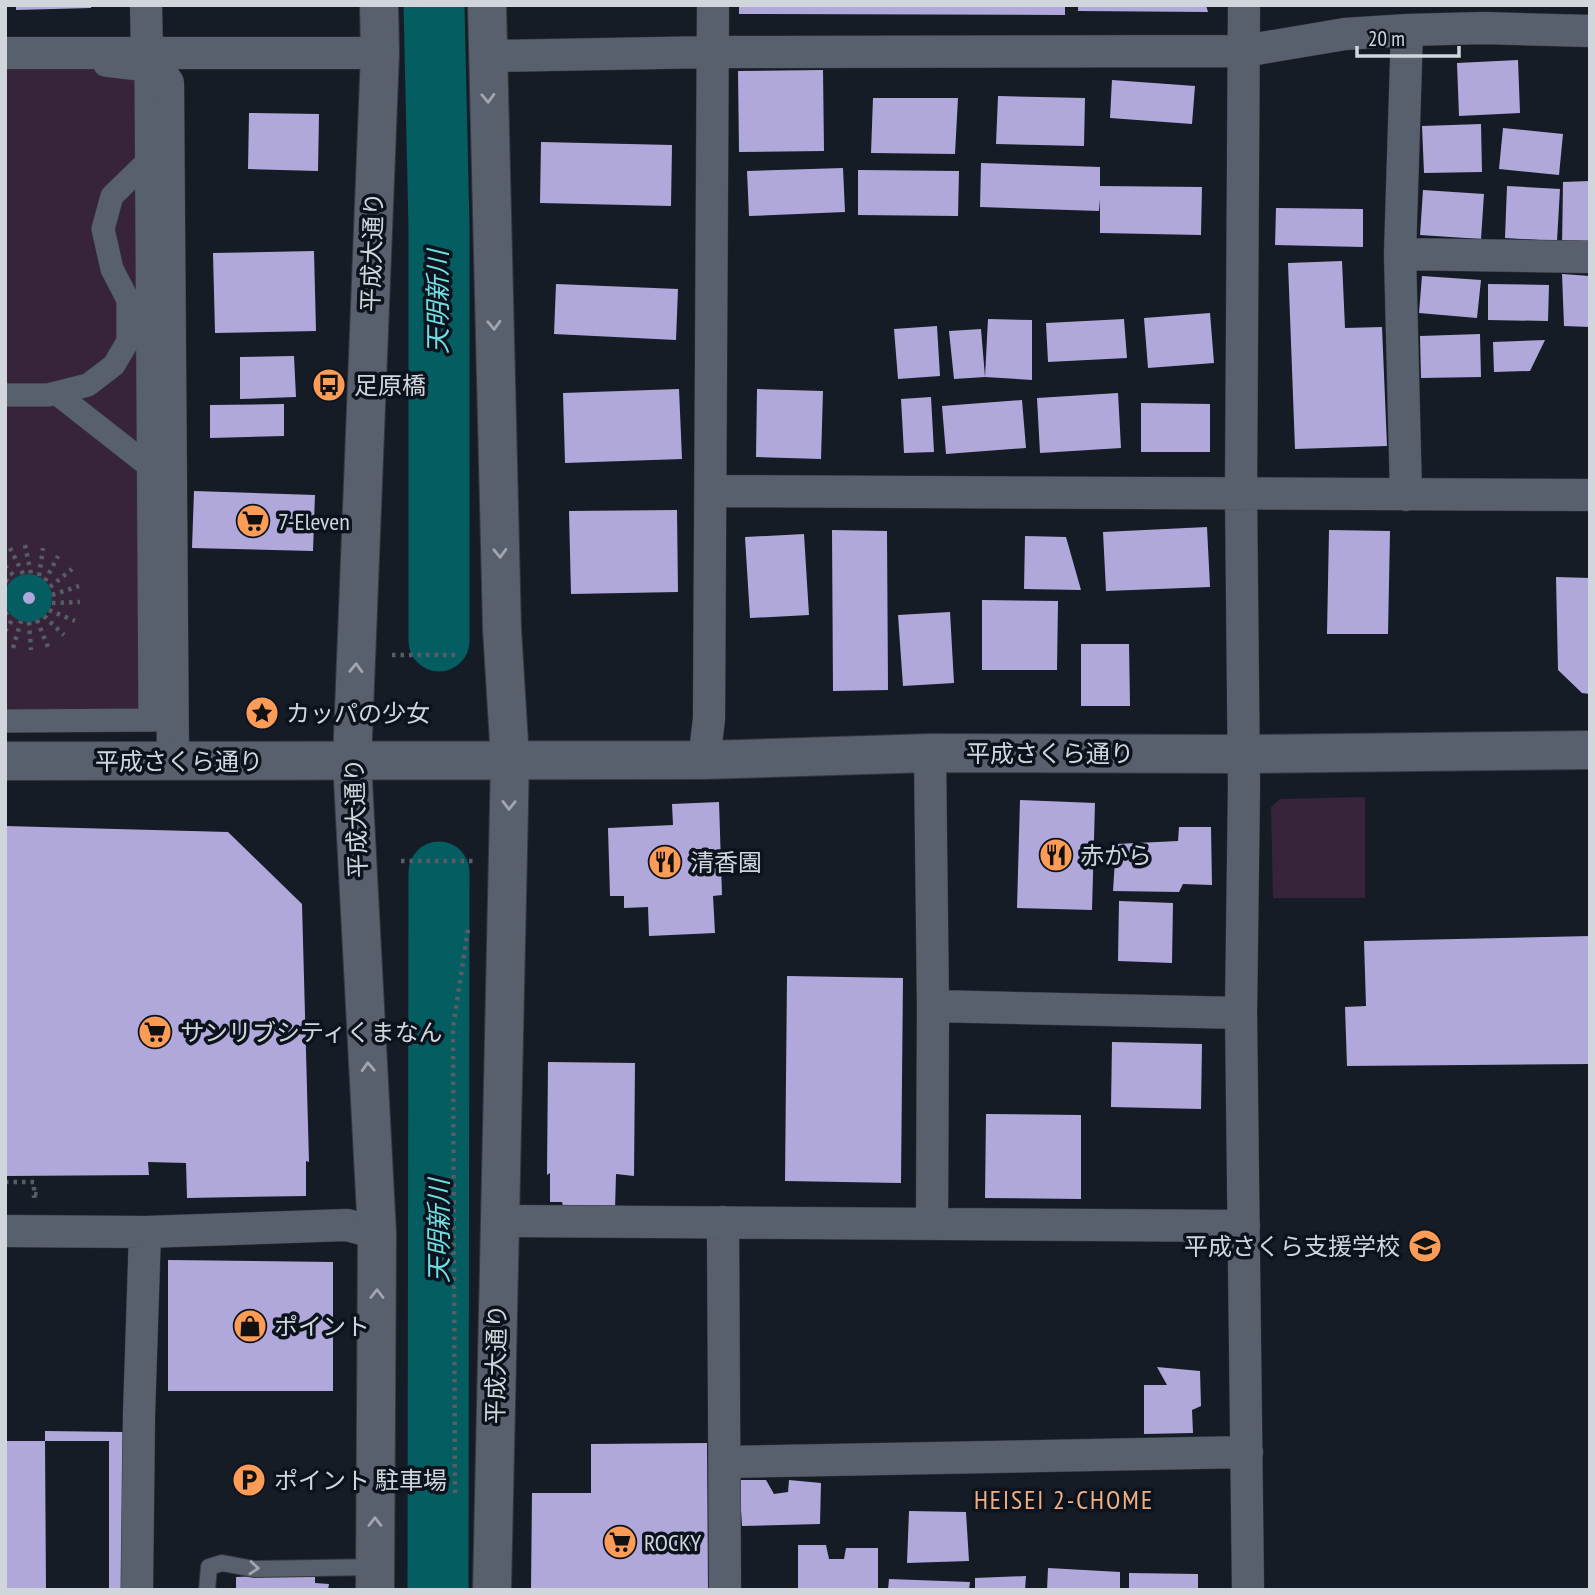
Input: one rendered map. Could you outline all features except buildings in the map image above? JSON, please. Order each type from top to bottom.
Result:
[{"type":"street","points":[[146,5],[147,53],[168,83],[173,761]]},
{"type":"street","name":"平成大通り","points":[[375,1578],[377,1233],[352,761],[380,53],[379,5]]},
{"type":"street","name":"平成大通り","points":[[487,5],[502,629],[510,759],[492,1590]]},
{"type":"street","points":[[704,760],[709,719],[712,491],[713,5]]},
{"type":"street","points":[[1244,5],[1241,493],[1244,754],[1241,1013],[1248,1590]]},
{"type":"street","points":[[487,56],[713,52],[1244,51],[1345,34],[1407,30],[1590,31]]},
{"type":"street","points":[[1406,495],[1400,254],[1407,30]]},
{"type":"street","points":[[5,53],[380,53]]},
{"type":"street","points":[[5,721],[154,720],[146,70],[105,65]]},
{"type":"street","points":[[5,395],[48,395],[88,385],[114,365],[128,341],[128,300],[112,270],[103,229],[112,196],[147,162]]},
{"type":"street","points":[[1400,254],[1590,257]]},
{"type":"street","points":[[56,393],[149,466]]},
{"type":"street","points":[[712,491],[1590,495]]},
{"type":"street","name":"平成さくら通り","points":[[510,759],[704,760],[930,753],[1244,754],[1590,750]]},
{"type":"street","points":[[930,753],[932,1223]]},
{"type":"street","points":[[352,761],[510,759]]},
{"type":"street","name":"平成さくら通り","points":[[5,761],[352,761]]},
{"type":"street","points":[[933,1006],[1241,1013]]},
{"type":"street","points":[[498,1221],[1244,1226]]},
{"type":"street","points":[[723,1222],[725,1590]]},
{"type":"street","points":[[5,1231],[145,1232],[347,1225],[377,1233]]},
{"type":"street","points":[[137,1590],[145,1232]]},
{"type":"street","points":[[725,1462],[1247,1452]]},
{"type":"lane","points":[[207,1590],[209,1567],[222,1563],[254,1569],[375,1578]]},
{"type":"path","points":[[25,545],[31,574]]},
{"type":"path","points":[[10,548],[23,574]]},
{"type":"path","points":[[39,576],[44,548]]},
{"type":"path","points":[[45,581],[58,556]]},
{"type":"path","points":[[5,566],[15,577]]},
{"type":"path","points":[[50,587],[72,569]]},
{"type":"path","points":[[52,595],[79,586]]},
{"type":"path","points":[[51,603],[80,602]]},
{"type":"path","points":[[49,610],[75,621]]},
{"type":"path","points":[[44,615],[64,635]]},
{"type":"path","points":[[5,631],[14,617]]},
{"type":"path","points":[[37,620],[48,647]]},
{"type":"path","points":[[13,648],[22,621]]},
{"type":"path","points":[[29,622],[31,650]]},
{"type":"path","points":[[391,655],[459,655]]},
{"type":"path","points":[[401,861],[474,861],[472,874]]},
{"type":"path","points":[[455,1494],[453,1028],[468,927]]},
{"type":"path","points":[[5,1182],[34,1182],[34,1203]]},
{"type":"path","points":[[34,1194],[41,1195]]},
{"type":"shaded area","points":[[150,64],[158,720],[5,721],[5,65]]},
{"type":"shaded area","points":[[28,574],[45,581],[52,598],[45,615],[28,622],[11,615],[4,598],[11,581]]},
{"type":"shaded area","points":[[1365,797],[1365,898],[1273,898],[1271,807],[1280,799]]},
{"type":"waterway","name":"天明新川","points":[[434,5],[439,228],[439,641]]},
{"type":"waterway","name":"天明新川","points":[[438,1590],[439,872]]},
{"type":"place","name":"足原橋","points":[[329,385]]},
{"type":"place","name":"7-Eleven","points":[[253,521]]},
{"type":"place","name":"カッパの少女","points":[[262,713]]},
{"type":"place","name":"赤から","points":[[1056,855]]},
{"type":"place","name":"清香園","points":[[665,862]]},
{"type":"place","name":"サンリブシティくまなん","points":[[155,1032]]},
{"type":"place","name":"平成さくら支援学校","points":[[1425,1246]]},
{"type":"place","name":"ポイント","points":[[250,1326]]},
{"type":"place","name":"ポイント 駐車場","points":[[249,1480]]},
{"type":"place","name":"ROCKY","points":[[620,1542]]},
{"type":"district","name":"HEISEI 2-CHOME","points":[[1064,1499]]}]
